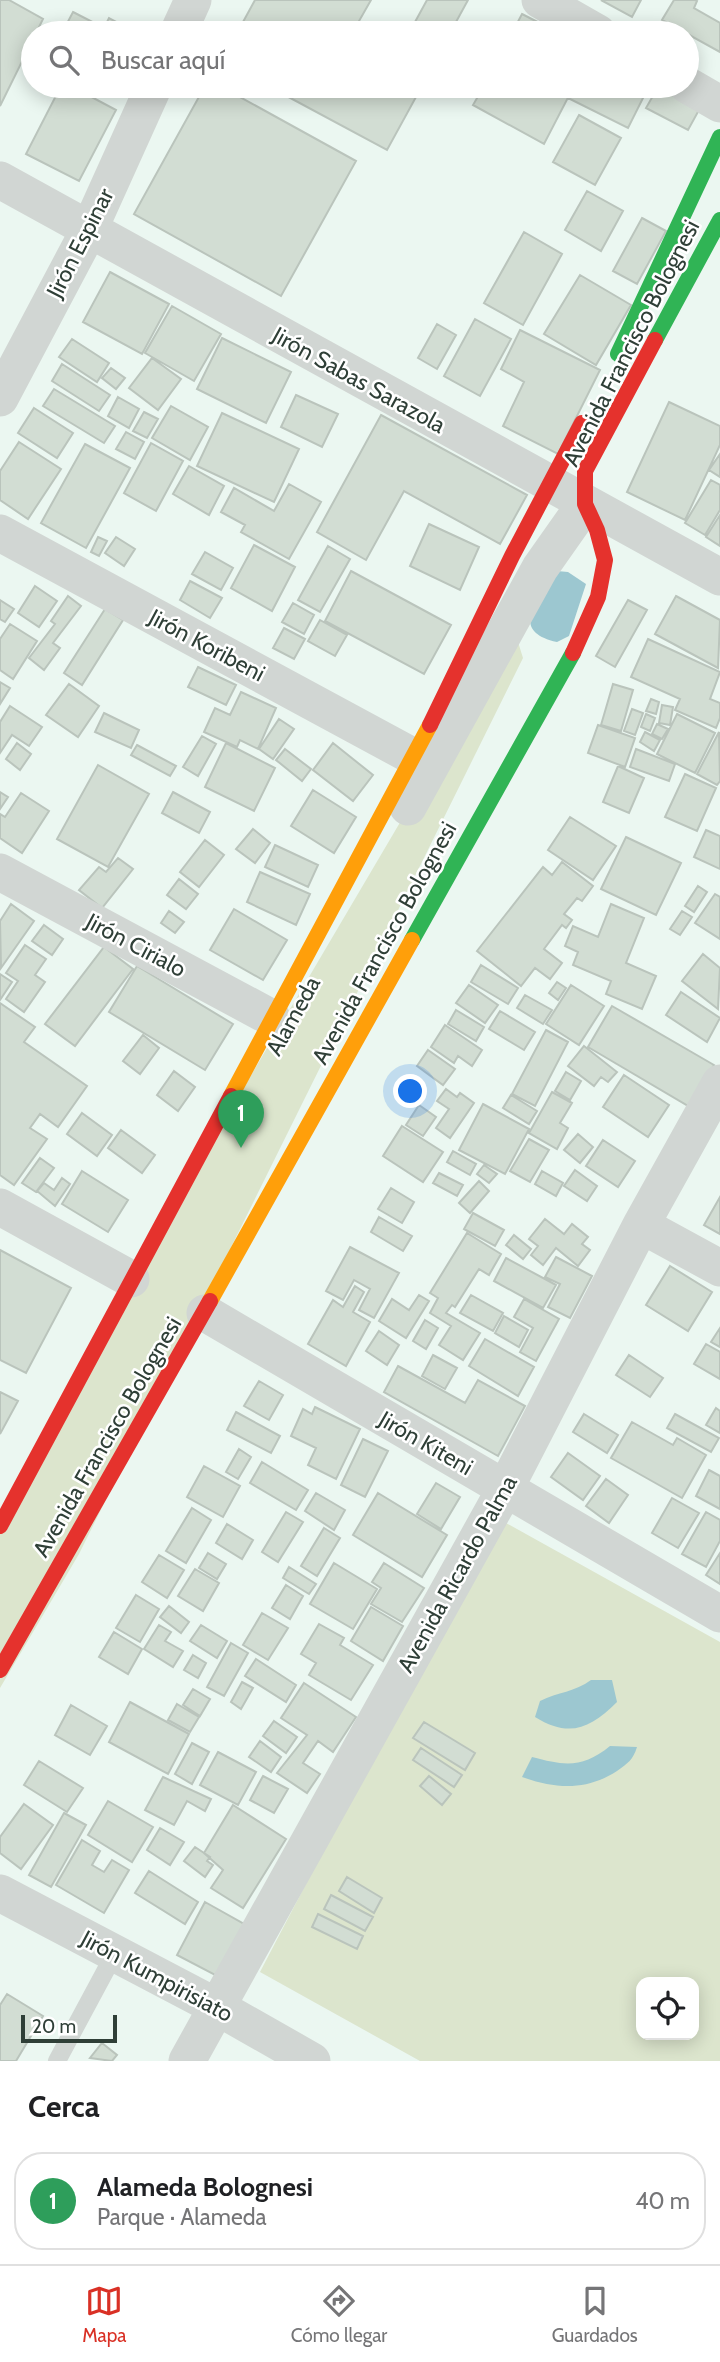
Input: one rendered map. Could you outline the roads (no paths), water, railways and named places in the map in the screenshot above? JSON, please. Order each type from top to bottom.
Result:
[{"type":"main road","name":"Avenida Francisco Bolognesi","points":[[610,369],[640,311],[720,137]]},
{"type":"main road","name":"Avenida Francisco Bolognesi","points":[[0,1670],[205,1313],[358,1034],[579,643],[598,597],[605,560],[597,530],[585,505],[585,471],[720,220]]},
{"type":"main road","name":"Avenida Francisco Bolognesi","points":[[0,1526],[414,757],[592,404]]},
{"type":"street","points":[[183,21],[193,0]]},
{"type":"street","points":[[540,0],[576,21]]},
{"type":"street","points":[[699,92],[720,104]]},
{"type":"street","name":"Jirón Espinar","points":[[0,398],[89,230],[149,98]]},
{"type":"street","name":"Jirón Sabas Sarazola","points":[[0,180],[585,505],[720,577]]},
{"type":"street","name":"Alameda","points":[[0,1526],[145,1282],[540,568],[585,505]]},
{"type":"street","name":"Jirón Koribeni","points":[[0,533],[414,757]]},
{"type":"street","name":"Jirón Cirialo","points":[[0,872],[272,1018]]},
{"type":"street","name":"Avenida Ricardo Palma","points":[[187,2061],[505,1489],[641,1225],[720,1083]]},
{"type":"street","points":[[0,1207],[131,1279]]},
{"type":"street","points":[[641,1225],[720,1268]]},
{"type":"street","name":"Jirón Kiteni","points":[[205,1313],[720,1614]]},
{"type":"street","name":"Jirón Kumpirisiato","points":[[0,1893],[217,2007],[312,2061]]},
{"type":"lane","points":[[57,2061],[115,1953]]},
{"type":"water","points":[[557,571],[568,572],[586,584],[569,636],[557,642],[542,637],[533,630],[530,621],[536,602]]},
{"type":"water","points":[[591,1680],[612,1680],[617,1702],[598,1719],[579,1728],[569,1729],[535,1717],[540,1701]]},
{"type":"water","points":[[610,1746],[637,1747],[624,1766],[594,1782],[559,1786],[522,1777],[532,1757],[564,1763],[582,1762]]},
{"type":"place","name":"Alameda Bolognesi","points":[[241,1148]]}]
